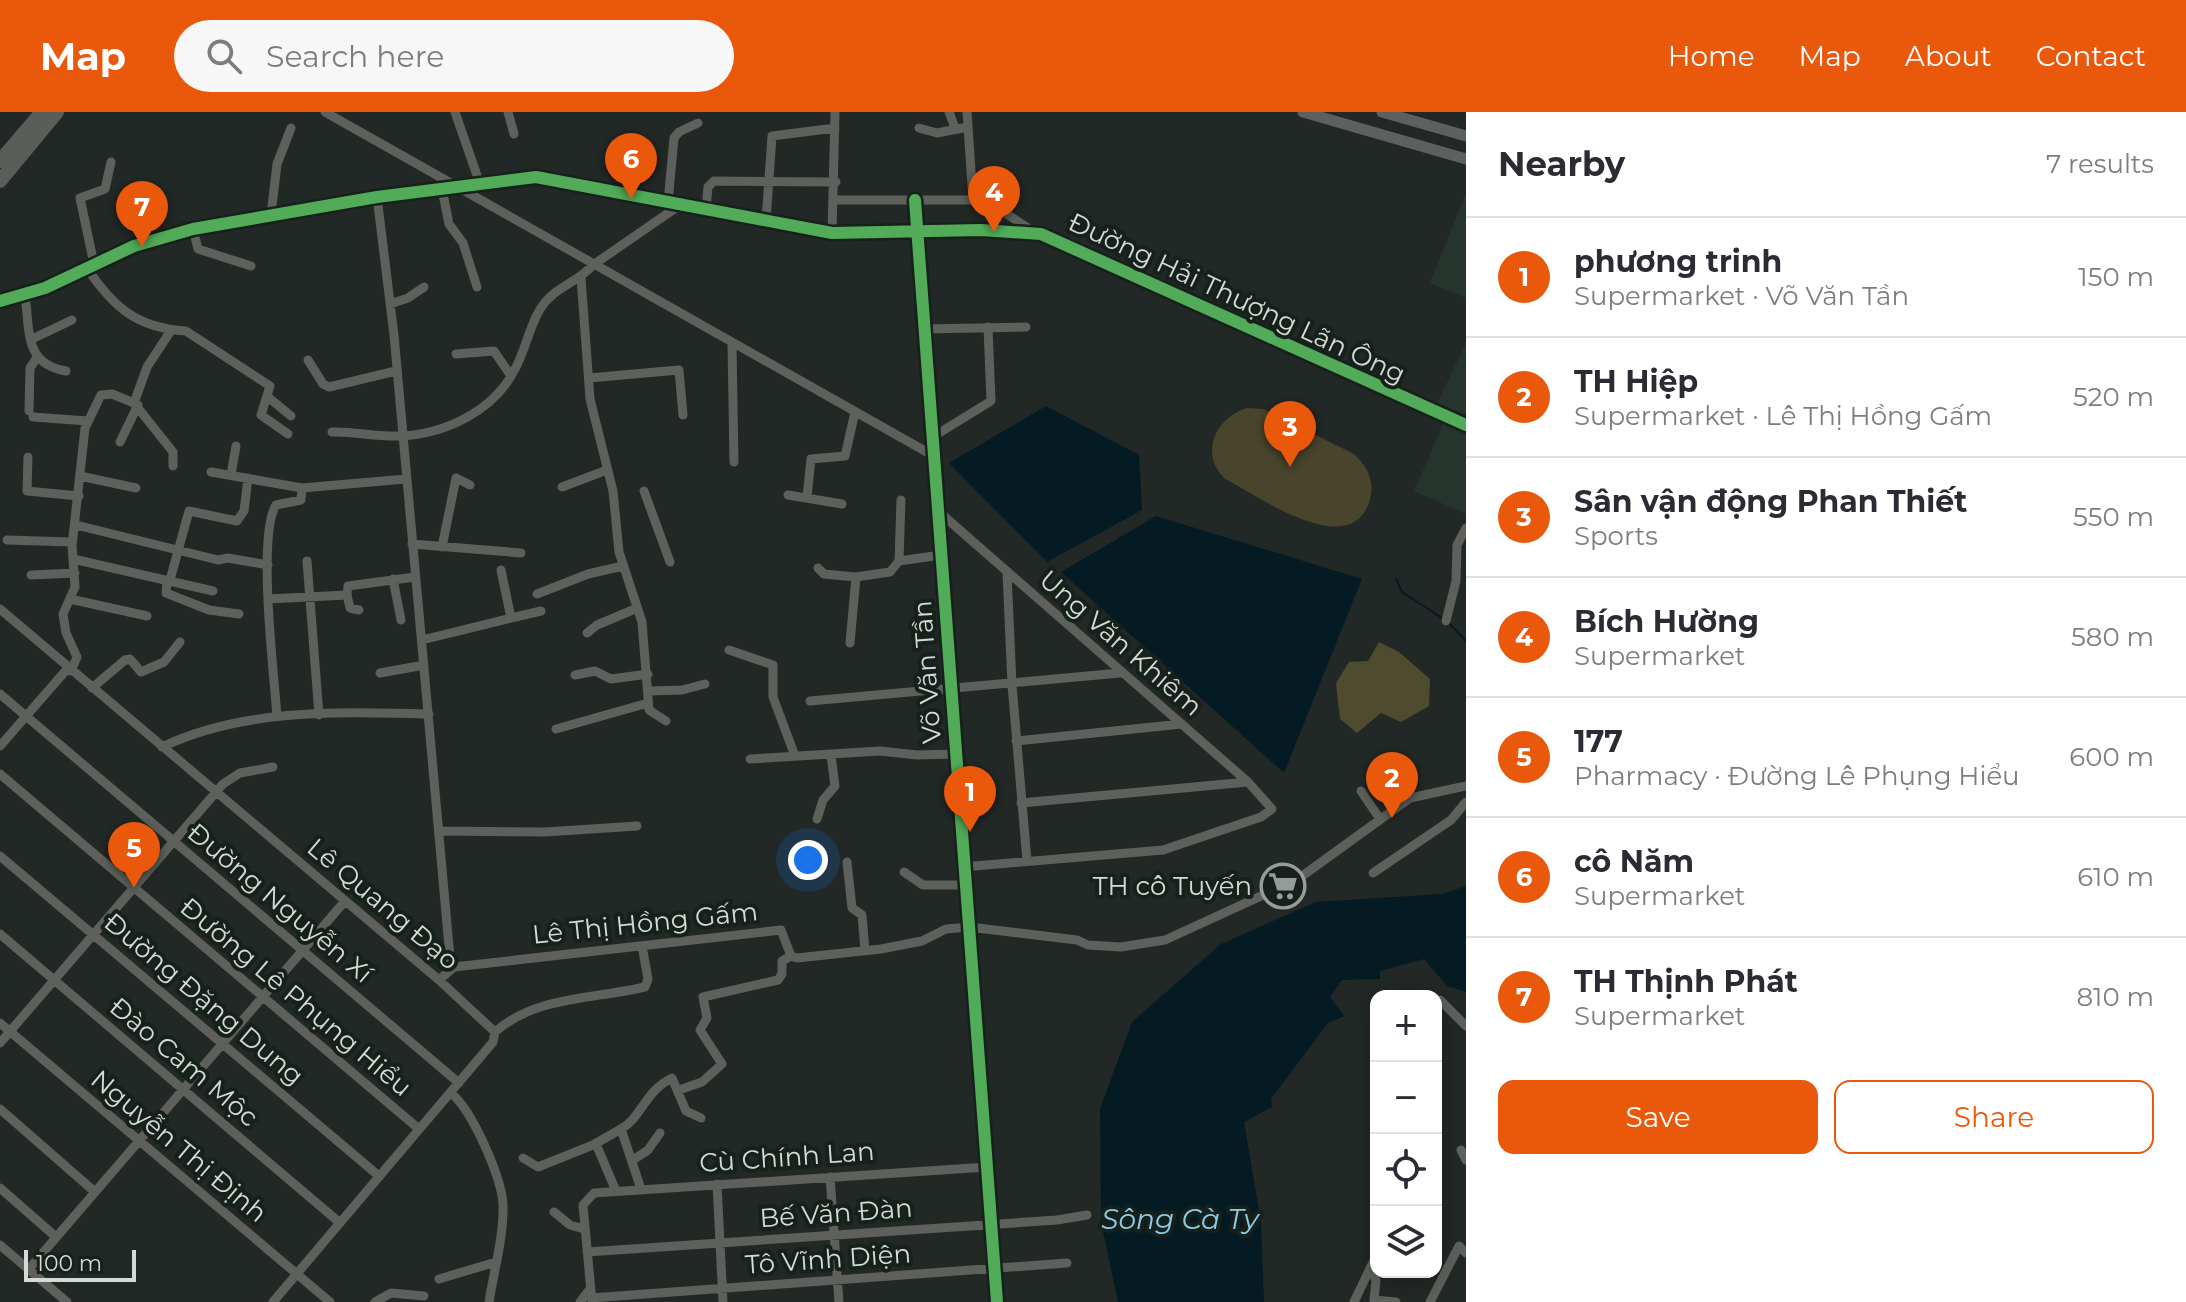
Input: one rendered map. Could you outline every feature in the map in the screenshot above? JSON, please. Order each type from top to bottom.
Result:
[{"type":"highway","points":[[0,161],[42,112]]},
{"type":"highway","points":[[0,181],[57,112]]},
{"type":"main road","points":[[1303,112],[1466,159]]},
{"type":"main road","points":[[1382,112],[1466,136]]},
{"type":"main road","points":[[1399,140],[1404,118]]},
{"type":"street","points":[[325,112],[419,162],[593,265],[932,455]]},
{"type":"street","points":[[455,112],[480,184]]},
{"type":"street","points":[[508,112],[514,134]]},
{"type":"street","points":[[832,233],[836,182],[835,112]]},
{"type":"street","points":[[949,112],[955,128]]},
{"type":"street","points":[[967,112],[973,200]]},
{"type":"street","points":[[668,202],[674,138],[679,132],[698,123]]},
{"type":"street","points":[[919,128],[937,133],[968,127]]},
{"type":"street","points":[[271,215],[277,164],[291,128]]},
{"type":"street","points":[[766,221],[772,136],[835,128]]},
{"type":"street","points":[[111,162],[105,189],[80,198],[90,266],[123,311],[170,332],[186,331],[270,386],[261,415],[288,434]]},
{"type":"street","name":"Đường Hải Thượng Lãn Ông","points":[[0,301],[25,295],[134,246],[193,229],[377,197],[543,177],[832,233],[1034,232],[1059,239],[1466,425]]},
{"type":"street","points":[[706,209],[711,182],[836,182]]},
{"type":"street","points":[[442,189],[449,224],[463,243],[477,287]]},
{"type":"street","points":[[377,197],[390,304],[451,969],[439,980]]},
{"type":"street","points":[[835,200],[973,200],[996,207],[1034,232]]},
{"type":"street","name":"Võ Văn Tần","points":[[915,200],[922,329],[939,512],[954,754],[997,1302]]},
{"type":"street","points":[[332,432],[401,436],[441,428],[471,415],[501,391],[511,376],[546,302],[581,278],[593,265],[680,205]]},
{"type":"street","points":[[193,229],[198,249],[251,266]]},
{"type":"street","points":[[581,278],[590,399],[613,491],[616,539],[635,609],[642,622],[649,710],[666,721]]},
{"type":"street","points":[[390,304],[414,295],[424,287]]},
{"type":"street","points":[[25,295],[36,359],[46,368],[66,371]]},
{"type":"street","points":[[32,339],[72,320]]},
{"type":"street","points":[[931,438],[991,401],[988,327]]},
{"type":"street","points":[[922,329],[1026,327]]},
{"type":"street","points":[[120,442],[147,367],[170,332]]},
{"type":"street","points":[[732,344],[734,462]]},
{"type":"street","points":[[456,354],[494,351],[511,376]]},
{"type":"street","points":[[36,359],[30,368],[31,414],[88,421]]},
{"type":"street","points":[[308,360],[323,384],[329,387],[396,371]]},
{"type":"street","points":[[589,378],[679,370],[683,415]]},
{"type":"street","points":[[0,746],[70,669],[77,657],[63,620],[75,587],[72,542],[88,421],[97,400],[104,394],[136,404],[173,452],[173,466]]},
{"type":"street","points":[[268,397],[291,416]]},
{"type":"street","points":[[807,497],[811,459],[845,456],[855,412]]},
{"type":"street","points":[[231,475],[236,446]]},
{"type":"street","points":[[28,457],[27,491],[79,496]]},
{"type":"street","points":[[562,487],[607,470]]},
{"type":"street","points":[[211,472],[302,488],[406,479]]},
{"type":"street","points":[[80,476],[136,488]]},
{"type":"street","points":[[239,614],[209,610],[166,593],[189,511],[233,522],[240,520],[248,478]]},
{"type":"street","points":[[442,547],[456,478],[470,485]]},
{"type":"street","points":[[277,716],[268,599],[273,509],[276,505],[299,503],[302,488]]},
{"type":"street","points":[[644,491],[670,562]]},
{"type":"street","points":[[788,495],[842,504]]},
{"type":"street","points":[[818,568],[824,574],[856,577],[890,572],[899,561],[901,500]]},
{"type":"street","name":"Ung Văn Khiêm","points":[[939,512],[1248,782],[1272,809],[1261,817],[1171,849],[1027,861]]},
{"type":"street","points":[[76,525],[218,560],[228,558],[268,565]]},
{"type":"street","points":[[1446,621],[1462,570],[1457,545],[1466,528]]},
{"type":"street","points":[[7,540],[72,542]]},
{"type":"street","points":[[412,544],[521,553]]},
{"type":"street","points":[[899,561],[941,555]]},
{"type":"street","points":[[73,559],[213,591]]},
{"type":"street","points":[[307,561],[319,715]]},
{"type":"street","points":[[537,594],[588,574],[623,566]]},
{"type":"street","points":[[501,570],[511,618]]},
{"type":"street","points":[[31,575],[75,573]]},
{"type":"street","points":[[963,867],[1027,861],[1012,685],[1007,573]]},
{"type":"street","points":[[359,610],[350,608],[348,586],[415,577]]},
{"type":"street","points":[[850,643],[856,577]]},
{"type":"street","points":[[393,579],[401,620]]},
{"type":"street","points":[[268,599],[347,595]]},
{"type":"street","points":[[70,599],[147,616]]},
{"type":"street","name":"Lê Quang Đạo","points":[[0,609],[217,790],[439,980],[495,1032]]},
{"type":"street","points":[[587,633],[597,625],[635,609]]},
{"type":"street","points":[[422,640],[541,611]]},
{"type":"street","points":[[92,688],[125,660],[130,659],[141,672],[155,667],[180,642]]},
{"type":"street","points":[[729,650],[773,665],[773,697],[795,756]]},
{"type":"street","points":[[380,673],[424,665]]},
{"type":"street","points":[[575,675],[595,671],[611,679],[648,674]]},
{"type":"street","points":[[810,701],[1120,673]]},
{"type":"street","points":[[648,691],[674,691],[705,684]]},
{"type":"street","name":"Đường Nguyễn Xí","points":[[0,694],[459,1083]]},
{"type":"street","points":[[556,729],[648,703]]},
{"type":"street","points":[[162,747],[200,732],[277,716],[429,714]]},
{"type":"street","points":[[1016,741],[1182,724]]},
{"type":"street","points":[[750,759],[880,751],[954,754]]},
{"type":"street","points":[[817,819],[823,800],[835,786],[831,755]]},
{"type":"street","points":[[0,1043],[217,790],[240,773],[273,767]]},
{"type":"street","name":"Đường Lê Phụng Hiểu","points":[[0,774],[419,1129]]},
{"type":"street","points":[[1021,803],[1248,782]]},
{"type":"street","points":[[679,1090],[702,1082],[722,1064],[700,1030],[707,1018],[703,997],[778,980],[782,974],[782,961],[791,956],[801,958],[865,951],[922,941],[946,929],[969,927],[1102,946],[1156,943],[1298,879],[1398,805],[1421,794],[1466,786]]},
{"type":"street","points":[[1361,791],[1380,819]]},
{"type":"street","points":[[1373,873],[1451,820],[1466,802]]},
{"type":"street","points":[[440,831],[545,832],[637,826]]},
{"type":"street","name":"Đường Đặng Dung","points":[[0,856],[379,1176]]},
{"type":"street","points":[[847,862],[852,908],[862,915],[865,951]]},
{"type":"street","points":[[904,872],[923,885],[965,885]]},
{"type":"street","points":[[29,1269],[345,901]]},
{"type":"street","name":"Lê Thị Hồng Gấm","points":[[451,969],[781,930],[791,956]]},
{"type":"street","name":"Đào Cam Mộc","points":[[0,934],[339,1222]]},
{"type":"street","points":[[273,1302],[493,1042],[495,1032],[507,1021],[547,1005],[645,987],[648,979],[642,946]]},
{"type":"street","points":[[1442,1002],[1466,1026]]},
{"type":"street","name":"Nguyễn Thị Định","points":[[0,1023],[330,1302]]},
{"type":"street","points":[[523,1158],[538,1167],[596,1144],[632,1122],[643,1101],[666,1080],[675,1080],[686,1111],[701,1118]]},
{"type":"street","points":[[451,1093],[466,1107],[502,1198],[489,1302]]},
{"type":"street","points":[[0,1109],[95,1192]]},
{"type":"street","points":[[621,1129],[641,1189]]},
{"type":"street","points":[[633,1160],[648,1150],[660,1133]]},
{"type":"street","points":[[596,1144],[616,1191]]},
{"type":"street","name":"Cù Chính Lan","points":[[584,1229],[583,1205],[590,1194],[987,1167]]},
{"type":"street","points":[[830,1177],[839,1302]]},
{"type":"street","points":[[717,1184],[723,1302]]},
{"type":"street","points":[[0,1188],[56,1237]]},
{"type":"street","points":[[554,1212],[570,1225],[584,1229],[591,1296],[580,1302]]},
{"type":"street","name":"Bế Văn Đàn","points":[[587,1252],[991,1225],[1087,1215]]},
{"type":"street","points":[[0,1245],[67,1302]]},
{"type":"street","points":[[1430,1302],[1459,1246],[1466,1253]]},
{"type":"street","points":[[439,1279],[496,1262]]},
{"type":"street","name":"Tô Vĩnh Diện","points":[[591,1296],[1067,1263]]},
{"type":"street","points":[[1354,1302],[1370,1268]]},
{"type":"street","points":[[1375,1278],[1374,1300],[1396,1302]]},
{"type":"street","points":[[375,1302],[391,1293],[424,1296]]},
{"type":"shaded area","points":[[1466,192],[1466,298],[1430,283]]},
{"type":"shaded area","points":[[1466,343],[1466,415],[1437,403]]},
{"type":"shaded area","points":[[1247,408],[1263,409],[1354,454],[1371,480],[1370,499],[1360,518],[1345,526],[1325,526],[1304,520],[1225,479],[1213,459],[1214,438],[1226,420]]},
{"type":"shaded area","points":[[1443,424],[1466,434],[1466,514],[1414,491]]},
{"type":"shaded area","points":[[1379,642],[1399,652],[1430,679],[1429,706],[1401,722],[1381,713],[1357,733],[1340,719],[1336,683],[1349,662],[1368,661]]},
{"type":"water","points":[[1046,406],[1139,455],[1142,510],[1047,562],[949,463]]},
{"type":"water","points":[[1156,516],[1362,579],[1284,773],[1061,572]]},
{"type":"water","name":"Sông Cà Ty","points":[[1466,886],[1466,992],[1447,986],[1424,959],[1380,971],[1380,979],[1342,980],[1330,997],[1344,1016],[1328,1023],[1271,1099],[1272,1107],[1244,1122],[1261,1222],[1264,1302],[1118,1302],[1101,1222],[1100,1109],[1132,1022],[1221,944],[1316,902],[1442,894]]},
{"type":"waterway","points":[[1396,579],[1402,592],[1442,618]]},
{"type":"waterway","points":[[1450,624],[1466,641]]},
{"type":"cycle path","points":[[0,301],[45,288],[134,246],[193,229],[377,197],[536,177],[832,233],[981,230],[1041,234],[1466,425]]},
{"type":"cycle path","points":[[915,200],[997,1302]]},
{"type":"place","name":"cô Năm","points":[[631,199]]},
{"type":"place","name":"Bích Hường","points":[[994,232]]},
{"type":"place","name":"TH Thịnh Phát","points":[[142,247]]},
{"type":"place","name":"Sân vận động Phan Thiết","points":[[1290,467]]},
{"type":"place","name":"TH Hiệp","points":[[1392,818]]},
{"type":"place","name":"phương trinh","points":[[970,832]]},
{"type":"place","name":"TH cô Tuyến","points":[[1283,886]]},
{"type":"place","name":"177","points":[[134,888]]}]
